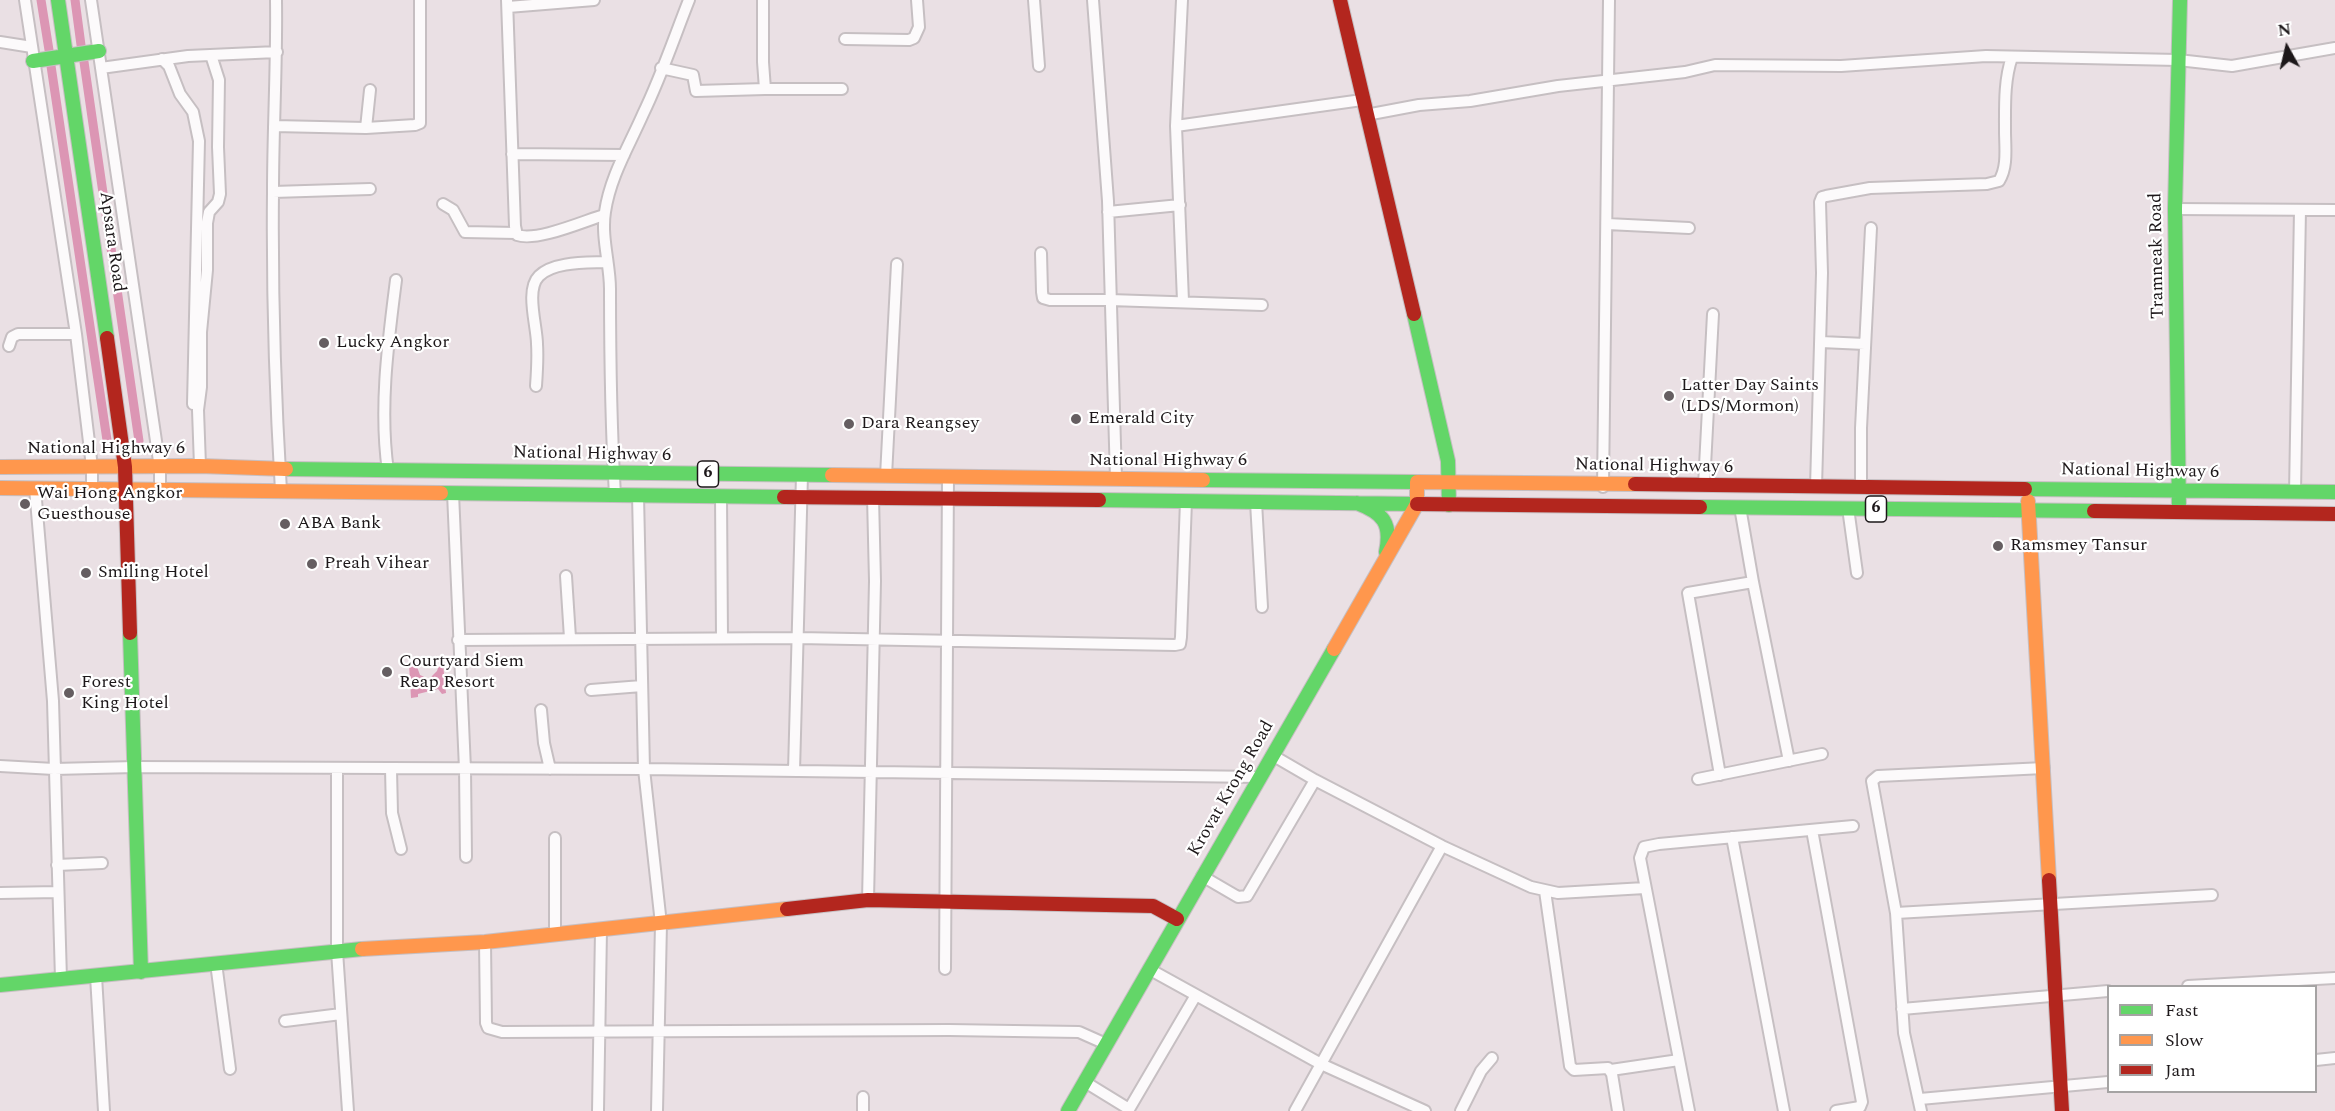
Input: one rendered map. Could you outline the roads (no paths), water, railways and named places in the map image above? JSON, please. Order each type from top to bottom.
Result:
[{"type":"main road","name":"Apsara Road","points":[[58,0],[125,467],[141,972]]},
{"type":"main road","points":[[1340,0],[1448,461],[1449,505]]},
{"type":"main road","name":"Tramneak Road","points":[[2179,512],[2175,209],[2180,0]]},
{"type":"main road","points":[[33,54],[66,56],[99,51]]},
{"type":"main road","name":"National Highway 6","points":[[0,467],[200,466],[388,471],[2335,492]]},
{"type":"main road","name":"Krovat Krong Road","points":[[1068,1111],[1417,504],[1417,482]]},
{"type":"main road","name":"6","points":[[0,488],[2335,514]]},
{"type":"main road","points":[[2028,489],[2062,1111]]},
{"type":"main road","points":[[1357,503],[1374,509],[1384,518],[1389,541],[1383,564]]},
{"type":"main road","points":[[0,985],[337,951],[485,942],[868,900],[1153,906],[1177,919]]},
{"type":"street","points":[[25,0],[76,334],[92,467],[92,489]]},
{"type":"street","points":[[91,0],[160,468],[160,490]]},
{"type":"street","points":[[276,0],[273,291],[281,491]]},
{"type":"street","points":[[274,126],[366,128],[420,123],[420,0]]},
{"type":"street","points":[[594,0],[507,4],[516,233],[519,237],[532,236],[604,215]]},
{"type":"street","points":[[615,495],[609,330],[610,287],[604,215],[615,176],[644,114],[689,0]]},
{"type":"street","points":[[763,0],[762,62],[765,89]]},
{"type":"street","points":[[845,39],[909,40],[914,38],[919,27],[917,0]]},
{"type":"street","points":[[1034,0],[1039,66]]},
{"type":"street","points":[[1093,0],[1108,212],[1116,479]]},
{"type":"street","points":[[1182,0],[1176,126],[1183,301]]},
{"type":"street","points":[[1602,506],[1610,81],[1609,0]]},
{"type":"street","points":[[0,42],[33,54]]},
{"type":"street","points":[[1366,116],[1419,105],[1470,101],[1558,86],[1684,72],[1716,65],[1841,66],[1986,56],[2178,60],[2232,66],[2335,48]]},
{"type":"street","points":[[101,68],[162,58],[277,52]]},
{"type":"street","points":[[200,466],[198,410],[201,387],[207,223],[209,212],[218,202],[220,194],[219,80],[211,55]]},
{"type":"street","points":[[1816,487],[1821,342],[1820,202],[1822,197],[1870,188],[1988,184],[1999,181],[2005,158],[2006,92],[2012,57]]},
{"type":"street","points":[[162,58],[169,66],[180,93],[193,112],[199,141],[193,431],[199,438]]},
{"type":"street","points":[[662,68],[693,75],[696,91],[842,89]]},
{"type":"street","points":[[366,128],[370,90]]},
{"type":"street","points":[[1176,126],[1362,100]]},
{"type":"street","points":[[512,154],[624,155]]},
{"type":"street","points":[[273,192],[370,189]]},
{"type":"street","points":[[443,204],[453,210],[465,232],[516,233]]},
{"type":"street","points":[[1108,212],[1180,205]]},
{"type":"street","points":[[2175,209],[2335,210]]},
{"type":"street","points":[[2295,492],[2300,210]]},
{"type":"street","points":[[1607,224],[1689,228]]},
{"type":"street","points":[[1861,487],[1861,428],[1871,228]]},
{"type":"street","points":[[1041,253],[1044,298],[1262,305]]},
{"type":"street","points":[[536,386],[537,343],[532,305],[533,289],[539,276],[569,264],[607,262]]},
{"type":"street","points":[[886,476],[897,264]]},
{"type":"street","points":[[388,471],[384,441],[384,412],[389,330],[396,280]]},
{"type":"street","points":[[1704,485],[1713,314]]},
{"type":"street","points":[[9,346],[12,337],[18,334],[76,334]]},
{"type":"street","points":[[1821,342],[1865,344]]},
{"type":"street","points":[[795,771],[802,474]]},
{"type":"street","points":[[945,969],[948,774],[948,477]]},
{"type":"street","points":[[35,488],[53,701],[61,979]]},
{"type":"street","points":[[453,493],[465,769],[466,857]]},
{"type":"street","points":[[638,495],[644,769],[661,924],[657,1111]]},
{"type":"street","points":[[721,496],[722,638]]},
{"type":"street","points":[[868,900],[875,581],[873,498]]},
{"type":"street","points":[[458,640],[798,638],[1180,644],[1186,501]]},
{"type":"street","points":[[1256,502],[1262,607]]},
{"type":"street","points":[[1740,507],[1789,761]]},
{"type":"street","points":[[1848,508],[1857,573]]},
{"type":"street","points":[[566,576],[570,638]]},
{"type":"street","points":[[1720,775],[1688,593],[1753,582]]},
{"type":"street","points":[[591,690],[642,686]]},
{"type":"street","points":[[541,710],[544,743],[550,769]]},
{"type":"street","points":[[1698,779],[1822,754]]},
{"type":"street","points":[[1272,755],[1442,846],[1530,887],[1545,891],[1569,892],[1645,888]]},
{"type":"street","points":[[0,766],[54,769],[135,767],[644,769],[1259,777]]},
{"type":"street","points":[[1921,1111],[1904,1033],[1896,913],[1872,782],[1878,776],[2044,768]]},
{"type":"street","points":[[337,769],[337,951],[348,1111]]},
{"type":"street","points":[[391,769],[392,813],[401,849]]},
{"type":"street","points":[[1202,876],[1238,897],[1247,896],[1315,780]]},
{"type":"street","points":[[1689,1111],[1645,888],[1640,858],[1644,847],[1852,826]]},
{"type":"street","points":[[1812,830],[1862,1102],[1860,1107],[1836,1111]]},
{"type":"street","points":[[1732,837],[1784,1111]]},
{"type":"street","points":[[555,838],[555,934]]},
{"type":"street","points":[[1295,1111],[1442,846]]},
{"type":"street","points":[[57,865],[102,863]]},
{"type":"street","points":[[0,893],[58,891]]},
{"type":"street","points":[[1545,891],[1571,1070],[1605,1068],[1611,1070],[1678,1060]]},
{"type":"street","points":[[1896,913],[2212,896]]},
{"type":"street","points":[[598,1111],[601,930]]},
{"type":"street","points":[[485,942],[488,1028],[502,1032],[949,1029],[1078,1032],[1106,1044]]},
{"type":"street","points":[[216,963],[230,1069]]},
{"type":"street","points":[[1149,969],[1320,1064],[1425,1111]]},
{"type":"street","points":[[96,976],[104,1111]]},
{"type":"street","points":[[2221,985],[2335,978]]},
{"type":"street","points":[[1902,1009],[2107,991]]},
{"type":"street","points":[[1085,1082],[1128,1110],[1196,995]]},
{"type":"street","points":[[285,1021],[341,1014]]},
{"type":"street","points":[[1461,1111],[1481,1071],[1492,1058]]},
{"type":"street","points":[[2317,1060],[2335,1058]]},
{"type":"street","points":[[1611,1070],[1618,1111]]},
{"type":"street","points":[[1920,1099],[2107,1082]]},
{"type":"street","points":[[863,1097],[863,1111]]},
{"type":"waterway","points":[[41,0],[49,50]]},
{"type":"waterway","points":[[75,0],[81,45]]},
{"type":"waterway","points":[[84,62],[139,441]]},
{"type":"waterway","points":[[51,66],[107,440]]},
{"type":"place","name":"Lucky Angkor","points":[[324,343]]},
{"type":"place","name":"Latter Day Saints (LDS/Mormon)","points":[[1669,396]]},
{"type":"place","name":"Emerald City","points":[[1076,419]]},
{"type":"place","name":"Dara Reangsey","points":[[849,424]]},
{"type":"place","name":"Wai Hong Angkor Guesthouse","points":[[25,504]]},
{"type":"place","name":"ABA Bank","points":[[285,524]]},
{"type":"place","name":"Ramsmey Tansur","points":[[1998,546]]},
{"type":"place","name":"Preah Vihear","points":[[312,564]]},
{"type":"place","name":"Smiling Hotel","points":[[86,573]]},
{"type":"place","name":"Courtyard Siem Reap Resort","points":[[387,672]]},
{"type":"place","name":"Forest King Hotel","points":[[69,693]]}]
